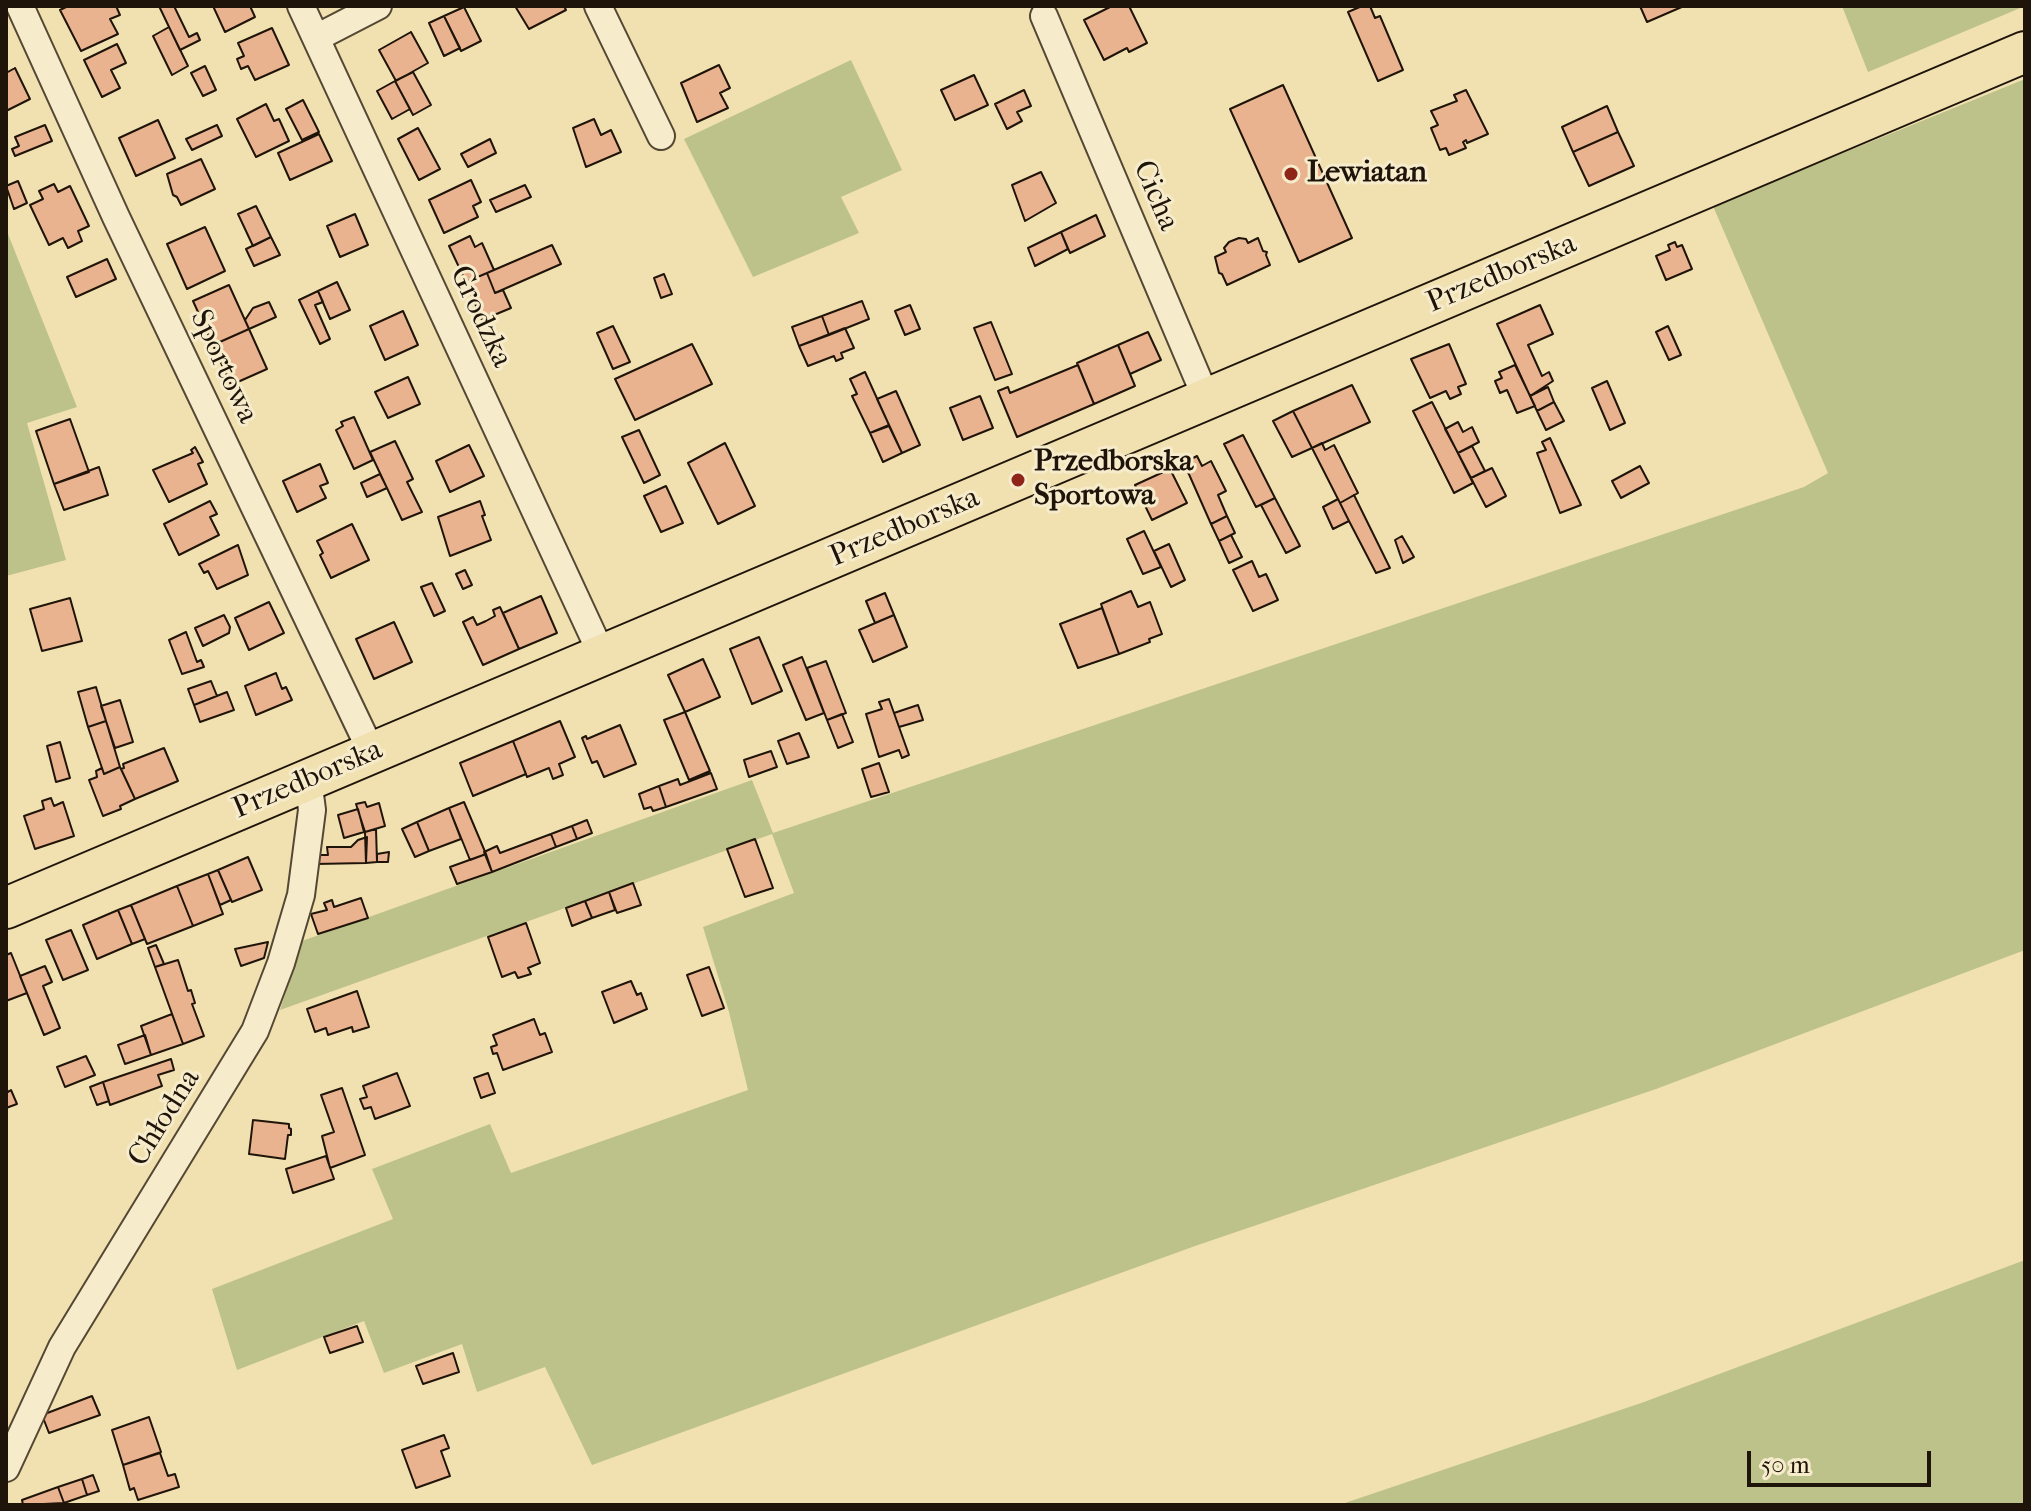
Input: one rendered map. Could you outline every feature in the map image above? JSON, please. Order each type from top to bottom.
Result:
[{"type":"main road","name":"Przedborska","points":[[6,908],[2025,52]]},
{"type":"street","name":"Sportowa","points":[[20,6],[116,217],[372,753]]},
{"type":"street","name":"Grodzka","points":[[301,6],[602,655]]},
{"type":"street","points":[[316,38],[378,6]]},
{"type":"street","points":[[598,6],[661,136]]},
{"type":"street","name":"Cicha","points":[[1044,16],[1207,400]]},
{"type":"street","name":"Chłodna","points":[[6,1468],[62,1347],[255,1031],[281,963],[301,895],[312,810],[308,779]]},
{"type":"green space","points":[[1842,6],[2025,6],[1868,72]]},
{"type":"green space","points":[[851,60],[902,170],[841,197],[859,233],[753,277],[684,139]]},
{"type":"green space","points":[[2025,79],[2025,950],[1656,1089],[1195,1246],[592,1465],[545,1367],[477,1392],[462,1344],[384,1373],[364,1321],[237,1370],[212,1289],[393,1219],[372,1169],[490,1124],[511,1173],[748,1090],[729,1012],[703,927],[794,893],[772,834],[280,1010],[302,941],[752,780],[773,833],[1804,487],[1828,473],[1713,206]]},
{"type":"green space","points":[[6,229],[77,407],[27,423],[66,560],[6,576]]},
{"type":"green space","points":[[2025,1260],[2025,1505],[1339,1505],[1644,1402]]},
{"type":"building","points":[[68,6],[116,6],[120,15],[110,19],[118,34],[81,51],[60,10]]},
{"type":"building","points":[[159,6],[174,6],[189,37],[197,33],[200,40],[180,50]]},
{"type":"building","points":[[213,6],[250,6],[255,17],[225,32]]},
{"type":"building","points":[[515,6],[564,6],[566,10],[529,29]]},
{"type":"building","points":[[1112,6],[1129,6],[1147,43],[1129,52],[1127,48],[1104,60],[1084,20]]},
{"type":"building","points":[[1370,6],[1375,18],[1380,16],[1403,70],[1378,81],[1348,12]]},
{"type":"building","points":[[1640,6],[1684,6],[1647,22]]},
{"type":"building","points":[[464,7],[481,41],[461,51],[444,16]]},
{"type":"building","points":[[444,16],[460,48],[444,56],[429,23]]},
{"type":"building","points":[[169,27],[188,66],[172,75],[153,36]]},
{"type":"building","points":[[272,28],[289,65],[255,80],[248,66],[241,69],[237,59],[244,56],[238,43]]},
{"type":"building","points":[[411,32],[428,63],[396,81],[379,50]]},
{"type":"building","points":[[117,44],[126,63],[111,70],[120,88],[102,97],[84,60]]},
{"type":"building","points":[[719,65],[730,88],[720,93],[728,108],[697,122],[681,83]]},
{"type":"building","points":[[205,66],[216,90],[203,96],[191,73]]},
{"type":"building","points":[[15,68],[30,99],[6,111],[6,73]]},
{"type":"building","points":[[413,72],[431,105],[413,115],[395,81]]},
{"type":"building","points":[[974,75],[988,105],[955,120],[941,90]]},
{"type":"building","points":[[395,81],[410,109],[392,119],[377,91]]},
{"type":"building","name":"Lewiatan","points":[[1283,85],[1352,238],[1299,262],[1230,109]]},
{"type":"building","points":[[1024,90],[1031,106],[1017,112],[1022,121],[1007,129],[995,104]]},
{"type":"building","points":[[1466,90],[1488,134],[1467,143],[1466,140],[1463,142],[1466,148],[1449,155],[1446,148],[1440,150],[1431,128],[1438,125],[1431,111],[1457,101],[1454,95]]},
{"type":"building","points":[[303,100],[319,132],[302,140],[286,109]]},
{"type":"building","points":[[266,104],[274,121],[279,119],[289,141],[256,157],[237,119]]},
{"type":"building","points":[[1607,106],[1618,132],[1573,152],[1562,127]]},
{"type":"building","points":[[594,119],[601,135],[611,130],[621,152],[586,167],[573,128]]},
{"type":"building","points":[[158,120],[175,158],[136,176],[119,138]]},
{"type":"building","points":[[45,125],[52,141],[15,156],[12,149],[19,146],[15,137]]},
{"type":"building","points":[[217,125],[222,136],[192,150],[186,139]]},
{"type":"building","points":[[418,128],[440,169],[419,180],[398,139]]},
{"type":"building","points":[[1618,132],[1634,166],[1589,186],[1573,152]]},
{"type":"building","points":[[319,134],[332,161],[290,180],[278,153]]},
{"type":"building","points":[[490,139],[496,153],[468,167],[461,154]]},
{"type":"building","points":[[201,159],[215,189],[181,205],[173,195],[167,174]]},
{"type":"building","points":[[1041,172],[1056,203],[1025,221],[1012,185]]},
{"type":"building","points":[[471,180],[481,202],[473,206],[478,217],[444,233],[429,200]]},
{"type":"building","points":[[18,181],[27,203],[14,209],[6,186]]},
{"type":"building","points":[[54,184],[58,192],[70,186],[89,226],[78,231],[82,241],[68,248],[63,238],[49,245],[30,205],[43,199],[39,191]]},
{"type":"building","points":[[525,185],[531,197],[496,212],[490,200]]},
{"type":"building","points":[[256,206],[271,237],[253,246],[238,214]]},
{"type":"building","points":[[355,214],[368,245],[340,257],[327,226]]},
{"type":"building","points":[[1096,215],[1105,236],[1070,253],[1061,232]]},
{"type":"building","points":[[205,227],[225,271],[187,289],[167,244]]},
{"type":"building","points":[[1061,232],[1068,249],[1035,266],[1028,248]]},
{"type":"building","points":[[470,236],[475,247],[482,243],[494,270],[466,282],[449,246]]},
{"type":"building","points":[[271,237],[280,255],[254,266],[246,249]]},
{"type":"building","points":[[1258,238],[1263,251],[1267,252],[1270,265],[1227,285],[1219,273],[1215,257],[1226,252],[1224,248],[1229,242],[1246,239],[1248,243]]},
{"type":"building","points":[[1675,242],[1677,247],[1682,245],[1692,269],[1666,280],[1656,256],[1670,250],[1668,245]]},
{"type":"building","points":[[552,245],[561,264],[495,293],[487,273]]},
{"type":"building","points":[[107,259],[116,279],[76,297],[67,277]]},
{"type":"building","points":[[487,273],[495,293],[503,290],[511,308],[482,320],[466,282]]},
{"type":"building","points":[[664,274],[672,294],[661,298],[654,278]]},
{"type":"building","points":[[337,282],[350,310],[330,319],[318,291]]},
{"type":"building","points":[[229,285],[249,329],[213,345],[193,301]]},
{"type":"building","points":[[318,291],[323,302],[315,305],[330,339],[320,344],[299,300]]},
{"type":"building","points":[[862,301],[869,319],[829,335],[822,316]]},
{"type":"building","points":[[269,302],[276,317],[249,329],[245,320],[253,308]]},
{"type":"building","points":[[910,305],[920,329],[905,335],[895,311]]},
{"type":"building","points":[[1540,305],[1553,334],[1528,345],[1542,376],[1549,372],[1553,381],[1530,396],[1497,324]]},
{"type":"building","points":[[403,311],[418,345],[385,360],[370,326]]},
{"type":"building","points":[[822,316],[829,335],[799,346],[792,327]]},
{"type":"building","points":[[991,322],[1012,374],[995,380],[974,328]]},
{"type":"building","points":[[613,326],[630,362],[613,369],[597,333]]},
{"type":"building","points":[[1668,326],[1681,355],[1669,360],[1656,332]]},
{"type":"building","points":[[845,328],[854,348],[841,353],[843,358],[836,361],[834,356],[808,366],[799,346]]},
{"type":"building","points":[[249,329],[267,369],[231,385],[213,345]]},
{"type":"building","points":[[1148,332],[1161,360],[1130,374],[1118,345]]},
{"type":"building","points":[[692,344],[712,384],[635,420],[615,379]]},
{"type":"building","points":[[1449,344],[1466,384],[1458,387],[1461,394],[1450,399],[1446,391],[1430,398],[1411,359]]},
{"type":"building","points":[[1118,345],[1135,386],[1094,404],[1077,363]]},
{"type":"building","points":[[1078,365],[1094,404],[1017,437],[998,391],[1008,387],[1010,393]]},
{"type":"building","points":[[1515,365],[1535,406],[1517,413],[1507,390],[1500,393],[1495,381],[1502,378],[1499,372]]},
{"type":"building","points":[[865,372],[889,425],[870,433],[852,396],[857,394],[850,379]]},
{"type":"building","points":[[408,377],[420,404],[388,418],[375,392]]},
{"type":"building","points":[[1607,381],[1625,423],[1610,430],[1592,388]]},
{"type":"building","points":[[1352,385],[1370,422],[1312,448],[1293,411]]},
{"type":"building","points":[[1548,387],[1554,402],[1537,411],[1530,396]]},
{"type":"building","points":[[896,391],[920,445],[902,453],[877,399]]},
{"type":"building","points":[[980,396],[993,428],[963,440],[950,408]]},
{"type":"building","points":[[1432,402],[1473,483],[1454,493],[1413,411]]},
{"type":"building","points":[[1554,402],[1564,421],[1546,430],[1537,411]]},
{"type":"building","points":[[1293,411],[1312,448],[1292,457],[1273,421]]},
{"type":"building","points":[[354,417],[373,460],[354,469],[336,430],[343,426],[341,422]]},
{"type":"building","points":[[70,419],[89,472],[54,484],[36,431]]},
{"type":"building","points":[[1458,422],[1463,432],[1472,427],[1479,442],[1458,453],[1445,429]]},
{"type":"building","points":[[889,426],[902,453],[883,462],[870,433]]},
{"type":"building","points":[[639,430],[660,475],[644,483],[622,437]]},
{"type":"building","points":[[1243,435],[1275,498],[1256,507],[1224,444]]},
{"type":"building","points":[[1550,438],[1581,505],[1560,513],[1537,453],[1546,450],[1542,442]]},
{"type":"building","points":[[395,441],[413,479],[407,482],[422,512],[402,520],[370,452]]},
{"type":"building","points":[[725,443],[755,506],[718,524],[688,463]]},
{"type":"building","points":[[1322,443],[1325,450],[1334,445],[1358,493],[1340,503],[1312,448]]},
{"type":"building","points":[[469,445],[484,476],[450,492],[436,461]]},
{"type":"building","points":[[1472,446],[1485,471],[1471,478],[1458,453]]},
{"type":"building","points":[[195,447],[203,462],[198,464],[207,484],[169,502],[153,470],[193,453],[191,450]]},
{"type":"building","points":[[1197,456],[1202,466],[1211,461],[1226,491],[1218,495],[1227,516],[1211,524],[1184,463]]},
{"type":"building","points":[[320,464],[328,483],[320,486],[326,498],[297,512],[283,481]]},
{"type":"building","points":[[1640,466],[1649,483],[1621,498],[1612,481]]},
{"type":"building","points":[[99,467],[108,495],[64,510],[54,484]]},
{"type":"building","points":[[1492,468],[1506,496],[1486,507],[1471,478]]},
{"type":"building","points":[[1170,469],[1187,503],[1152,520],[1135,485]]},
{"type":"building","points":[[380,474],[387,488],[367,497],[361,483]]},
{"type":"building","points":[[666,486],[683,523],[661,532],[644,496]]},
{"type":"building","points":[[1354,495],[1390,568],[1376,573],[1340,503]]},
{"type":"building","points":[[1275,498],[1300,546],[1286,553],[1261,505]]},
{"type":"building","points":[[1338,499],[1349,521],[1333,529],[1323,507]]},
{"type":"building","points":[[210,501],[217,514],[210,517],[219,535],[179,555],[164,524]]},
{"type":"building","points":[[480,501],[491,540],[450,556],[438,517]]},
{"type":"building","points":[[1227,516],[1235,533],[1219,541],[1211,524]]},
{"type":"building","points":[[352,524],[369,560],[331,578],[317,541]]},
{"type":"building","points":[[1144,531],[1161,567],[1143,574],[1127,539]]},
{"type":"building","points":[[1231,535],[1242,557],[1229,563],[1219,541]]},
{"type":"building","points":[[1402,536],[1414,557],[1403,563],[1395,540]]},
{"type":"building","points":[[1169,544],[1185,580],[1171,587],[1154,551]]},
{"type":"building","points":[[238,545],[248,575],[217,589],[208,571],[204,573],[199,564]]},
{"type":"building","points":[[1252,561],[1259,577],[1266,574],[1278,600],[1253,611],[1233,570]]},
{"type":"building","points":[[465,570],[472,585],[463,589],[456,574]]},
{"type":"building","points":[[432,583],[445,611],[434,616],[421,587]]},
{"type":"building","points":[[1131,591],[1138,607],[1150,602],[1162,634],[1119,654],[1101,604]]},
{"type":"building","points":[[885,593],[894,615],[875,623],[866,601]]},
{"type":"building","points":[[541,596],[557,633],[519,649],[503,613]]},
{"type":"building","points":[[70,598],[82,641],[42,651],[30,609]]},
{"type":"building","points":[[269,602],[284,633],[249,650],[235,618]]},
{"type":"building","points":[[500,607],[519,649],[483,665],[463,622],[473,617],[477,625],[495,616],[493,610]]},
{"type":"building","points":[[1102,608],[1119,654],[1078,668],[1060,624]]},
{"type":"building","points":[[224,615],[230,627],[229,633],[203,646],[195,628]]},
{"type":"building","points":[[894,615],[907,647],[873,662],[859,630]]},
{"type":"building","points":[[394,622],[412,662],[374,679],[356,639]]},
{"type":"building","points":[[186,632],[197,662],[201,660],[204,667],[182,674],[169,640]]},
{"type":"building","points":[[759,637],[782,691],[752,704],[730,649]]},
{"type":"building","points":[[802,657],[824,713],[806,720],[783,665]]},
{"type":"building","points":[[703,659],[720,697],[685,712],[668,675]]},
{"type":"building","points":[[826,661],[846,713],[827,720],[807,668]]},
{"type":"building","points":[[276,673],[282,689],[286,687],[292,700],[256,715],[245,686]]},
{"type":"building","points":[[211,681],[217,696],[194,705],[188,689]]},
{"type":"building","points":[[96,687],[106,721],[88,727],[78,692]]},
{"type":"building","points":[[227,692],[234,710],[200,722],[194,705]]},
{"type":"building","points":[[889,699],[909,755],[902,758],[899,750],[879,757],[866,714],[882,709],[879,702]]},
{"type":"building","points":[[120,700],[133,742],[115,748],[101,706]]},
{"type":"building","points":[[918,705],[923,720],[899,727],[894,713]]},
{"type":"building","points":[[685,712],[710,771],[689,780],[664,720]]},
{"type":"building","points":[[842,714],[853,742],[838,748],[827,720]]},
{"type":"building","points":[[106,721],[120,767],[104,774],[88,727]]},
{"type":"building","points":[[560,721],[575,757],[559,764],[563,775],[553,779],[549,768],[527,777],[513,741]]},
{"type":"building","points":[[620,725],[636,764],[604,777],[597,761],[592,763],[582,738],[586,736],[587,739]]},
{"type":"building","points":[[799,733],[809,757],[787,764],[778,741]]},
{"type":"building","points":[[513,741],[526,774],[473,796],[460,763]]},
{"type":"building","points":[[60,742],[70,778],[56,782],[47,746]]},
{"type":"building","points":[[164,748],[178,781],[135,799],[121,769],[124,768],[123,764]]},
{"type":"building","points":[[771,751],[777,767],[749,777],[744,760]]},
{"type":"building","points":[[879,763],[889,792],[871,797],[862,769]]},
{"type":"building","points":[[120,767],[135,799],[103,816],[89,780],[97,777],[96,771],[102,768],[104,774]]},
{"type":"building","points":[[711,773],[717,789],[666,807],[659,786],[678,779],[680,785]]},
{"type":"building","points":[[659,786],[666,807],[653,811],[651,807],[644,809],[639,794]]},
{"type":"building","points":[[51,798],[54,806],[63,802],[74,836],[35,849],[24,816],[44,809],[42,801]]},
{"type":"building","points":[[365,802],[367,807],[379,803],[385,826],[365,832],[356,804]]},
{"type":"building","points":[[464,802],[486,854],[470,860],[449,808]]},
{"type":"building","points":[[449,808],[461,839],[429,851],[417,822]]},
{"type":"building","points":[[358,809],[364,832],[344,838],[338,815]]},
{"type":"building","points":[[587,820],[592,833],[577,839],[572,826]]},
{"type":"building","points":[[417,822],[429,851],[415,857],[402,829]]},
{"type":"building","points":[[572,826],[577,839],[556,847],[551,834]]},
{"type":"building","points":[[376,829],[377,862],[366,863],[365,832]]},
{"type":"building","points":[[551,834],[556,847],[492,872],[484,852],[497,846],[500,853]]},
{"type":"building","points":[[367,837],[366,863],[315,864],[317,855],[328,855],[327,847],[351,847]]},
{"type":"building","points":[[755,839],[773,888],[745,897],[727,849]]},
{"type":"building","points":[[389,852],[388,862],[377,862],[377,854]]},
{"type":"building","points":[[486,854],[492,872],[457,884],[450,867]]},
{"type":"building","points":[[248,857],[262,890],[232,902],[218,870]]},
{"type":"building","points":[[218,870],[231,900],[220,905],[208,874]]},
{"type":"building","points":[[208,874],[223,914],[193,926],[177,886]]},
{"type":"building","points":[[633,883],[641,905],[617,913],[609,892]]},
{"type":"building","points":[[177,886],[193,926],[147,944],[131,905]]},
{"type":"building","points":[[609,892],[615,910],[592,918],[585,901]]},
{"type":"building","points":[[361,898],[368,918],[318,934],[311,914],[327,910],[324,903],[332,900],[334,907]]},
{"type":"building","points":[[585,901],[592,918],[572,926],[566,908]]},
{"type":"building","points":[[131,905],[145,939],[132,944],[118,910]]},
{"type":"building","points":[[118,910],[132,944],[97,959],[83,925]]},
{"type":"building","points":[[526,923],[540,963],[528,968],[531,974],[518,978],[515,972],[502,977],[488,937]]},
{"type":"building","points":[[71,930],[88,970],[63,980],[46,940]]},
{"type":"building","points":[[268,942],[264,958],[241,966],[235,949]]},
{"type":"building","points":[[156,945],[164,964],[155,967],[148,948]]},
{"type":"building","points":[[11,953],[27,993],[6,1001],[6,955]]},
{"type":"building","points":[[178,960],[188,991],[191,990],[195,1003],[192,1004],[204,1036],[183,1044],[155,967]]},
{"type":"building","points":[[45,966],[52,982],[43,986],[60,1028],[44,1035],[20,976]]},
{"type":"building","points":[[709,967],[724,1008],[702,1016],[687,975]]},
{"type":"building","points":[[631,981],[637,995],[641,993],[647,1009],[614,1023],[602,992]]},
{"type":"building","points":[[357,991],[369,1027],[353,1032],[352,1027],[328,1035],[326,1028],[315,1032],[307,1009]]},
{"type":"building","points":[[172,1014],[183,1044],[151,1055],[141,1026]]},
{"type":"building","points":[[534,1019],[540,1035],[545,1033],[552,1052],[503,1070],[497,1053],[493,1054],[491,1047],[497,1045],[493,1035]]},
{"type":"building","points":[[145,1035],[151,1055],[125,1064],[118,1045]]},
{"type":"building","points":[[86,1056],[95,1075],[65,1087],[57,1067]]},
{"type":"building","points":[[171,1059],[174,1070],[158,1075],[162,1086],[110,1105],[103,1082]]},
{"type":"building","points":[[397,1073],[410,1106],[375,1119],[371,1107],[364,1109],[360,1099],[367,1097],[363,1086]]},
{"type":"building","points":[[488,1073],[495,1093],[481,1098],[474,1078]]},
{"type":"building","points":[[103,1082],[109,1101],[97,1105],[90,1087]]},
{"type":"building","points":[[6,1087],[8,1092],[11,1090],[17,1104],[6,1108]]},
{"type":"building","points":[[342,1088],[365,1155],[330,1168],[322,1136],[334,1132],[321,1095]]},
{"type":"building","points":[[253,1120],[289,1124],[291,1135],[288,1135],[285,1159],[249,1154]]},
{"type":"building","points":[[326,1156],[334,1179],[293,1193],[286,1169]]},
{"type":"building","points":[[357,1326],[363,1342],[330,1353],[324,1337]]},
{"type":"building","points":[[453,1353],[459,1372],[423,1384],[416,1366]]},
{"type":"building","points":[[92,1396],[100,1415],[49,1433],[42,1415]]},
{"type":"building","points":[[149,1417],[161,1452],[123,1465],[112,1430]]},
{"type":"building","points":[[444,1435],[449,1448],[441,1451],[450,1476],[416,1488],[402,1450]]},
{"type":"building","points":[[160,1453],[168,1476],[175,1474],[179,1487],[138,1500],[134,1488],[130,1490],[123,1465]]},
{"type":"building","points":[[93,1475],[99,1491],[87,1495],[82,1479]]},
{"type":"building","points":[[82,1479],[87,1495],[64,1503],[58,1487]]},
{"type":"building","points":[[58,1487],[64,1503],[23,1505],[22,1500]]},
{"type":"place","name":"Lewiatan","points":[[1291,174]]},
{"type":"place","name":"Przedborska Sportowa","points":[[1018,480]]}]
